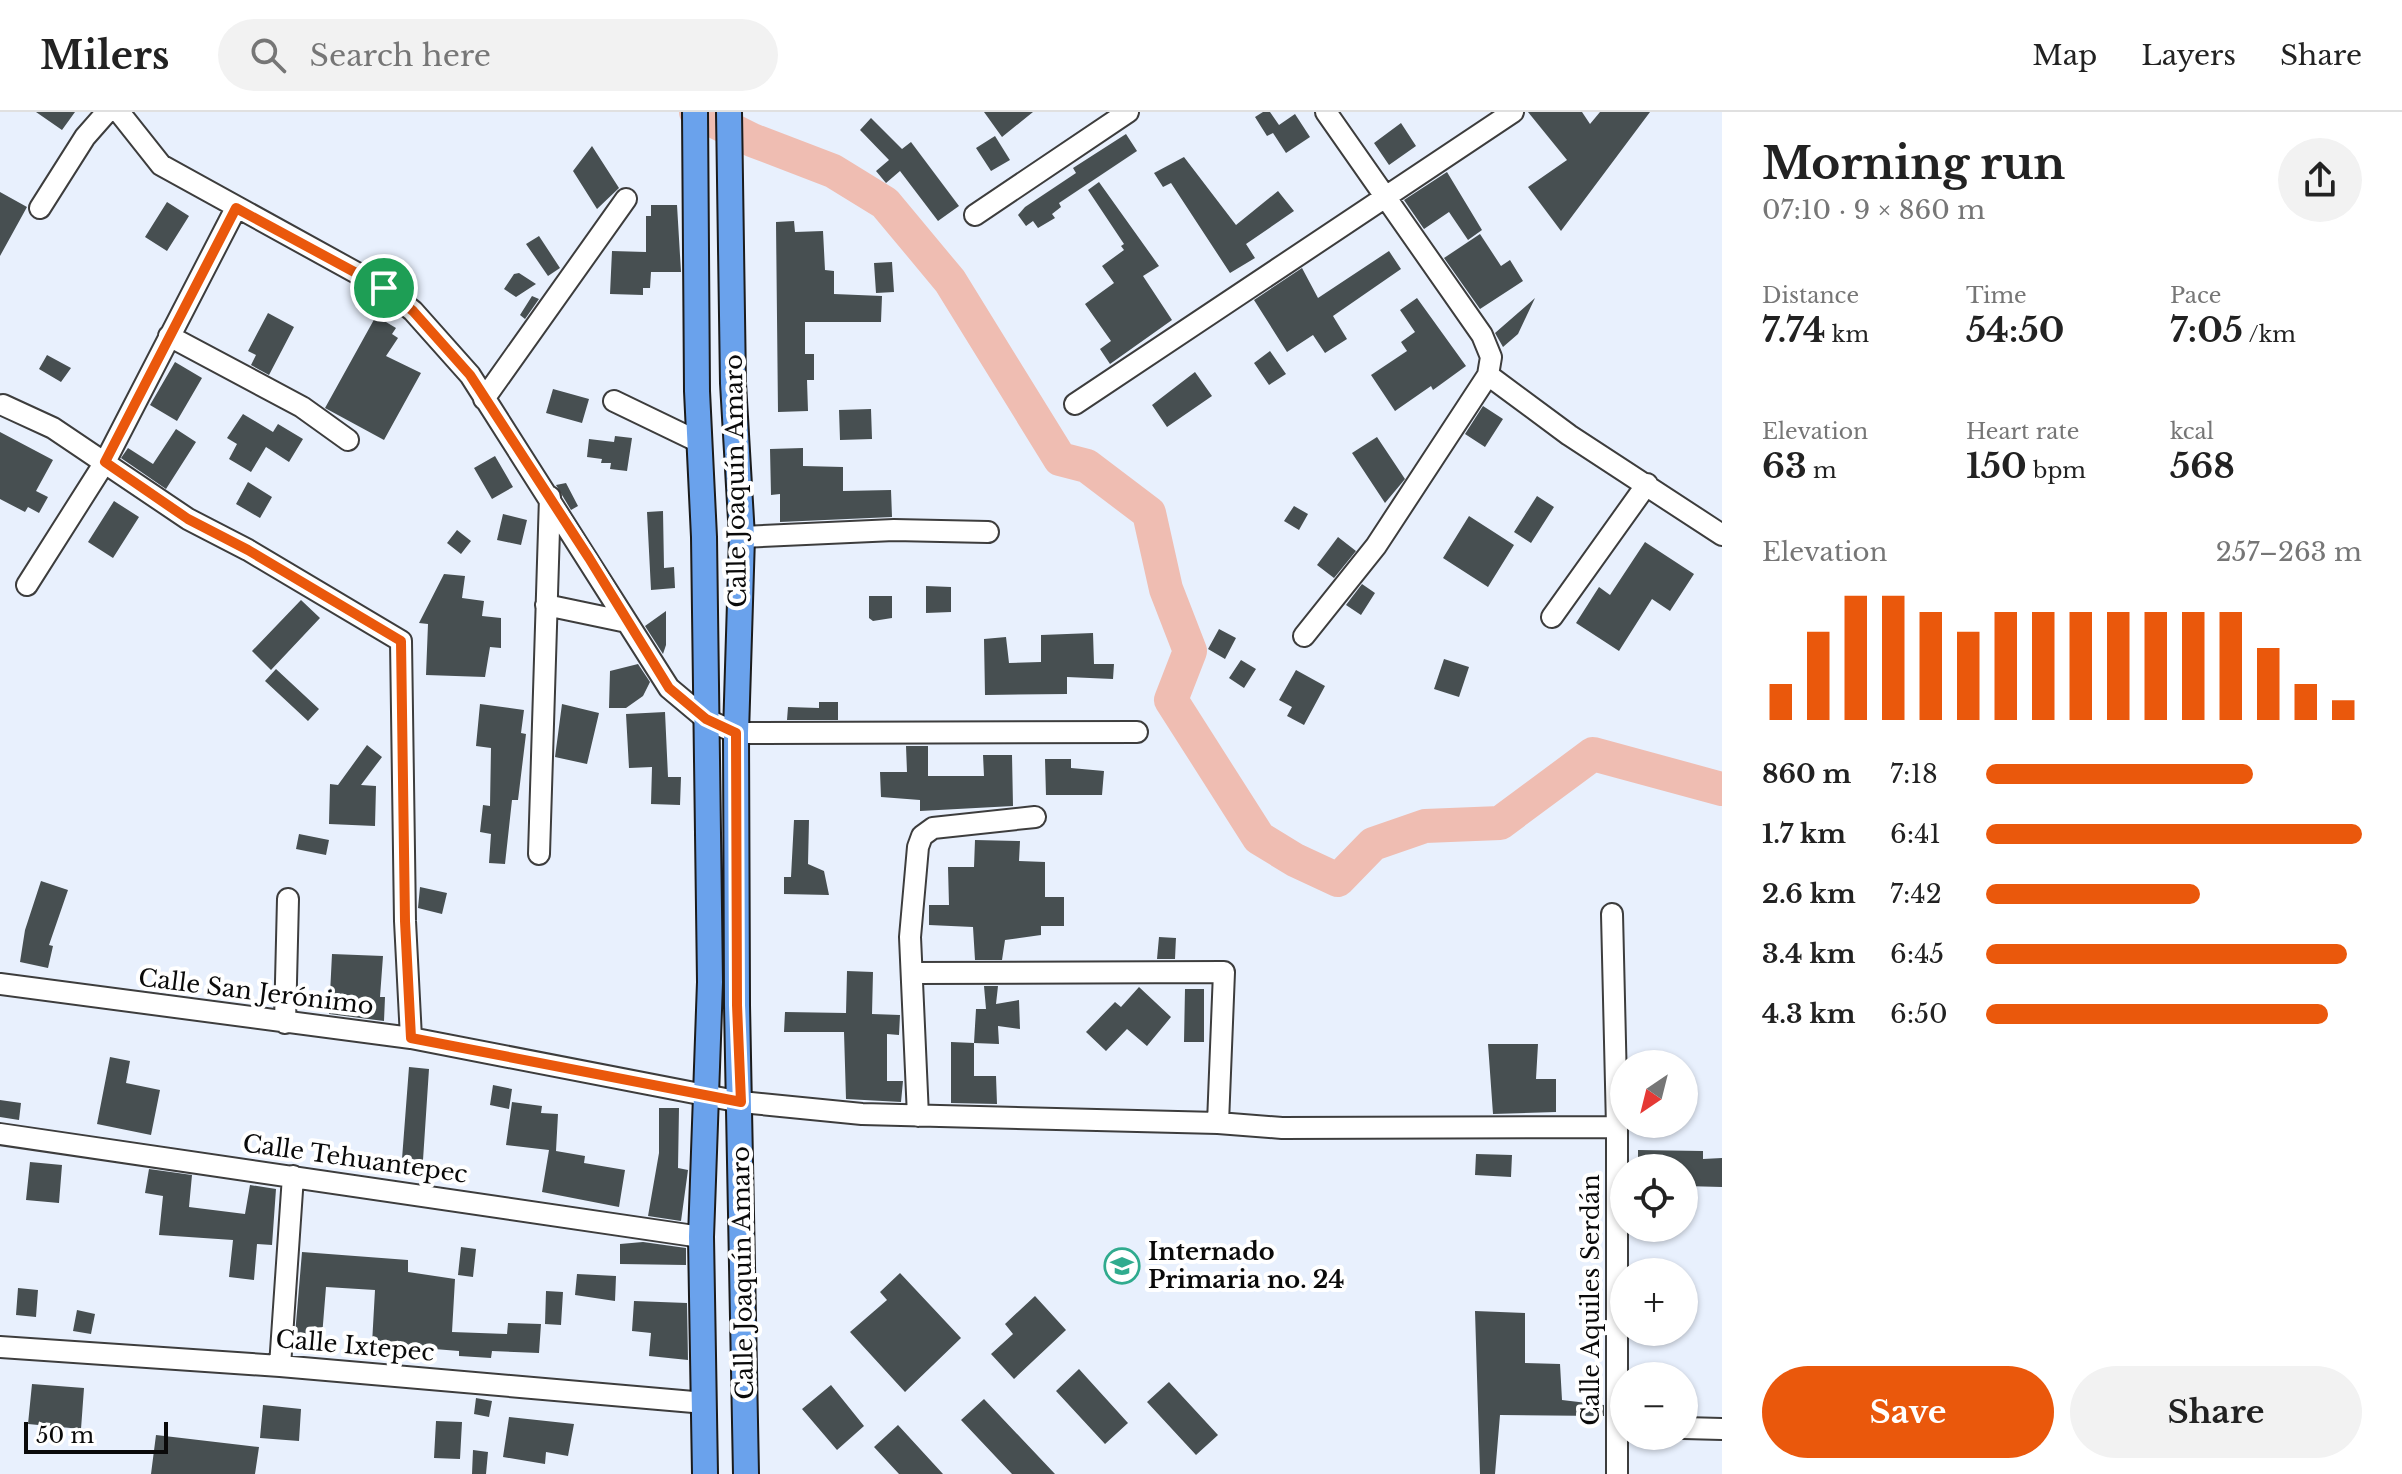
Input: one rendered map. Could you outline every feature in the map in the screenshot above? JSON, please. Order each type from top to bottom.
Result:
[{"type":"main road","name":"Calle Joaquín Amaro","points":[[695,112],[706,719],[707,1093],[701,1237],[705,1474]]},
{"type":"main road","name":"Calle Joaquín Amaro","points":[[729,112],[733,383],[742,537],[736,733],[737,1005],[746,1474]]},
{"type":"street","points":[[40,208],[85,137],[107,112]]},
{"type":"street","points":[[119,112],[161,165],[384,288],[413,311],[470,375],[669,688],[706,719],[736,733],[1137,732]]},
{"type":"street","points":[[975,215],[1128,112]]},
{"type":"street","points":[[1304,636],[1376,546],[1488,375],[1491,357],[1482,335],[1326,112]]},
{"type":"street","points":[[1075,404],[1513,112]]},
{"type":"street","points":[[484,399],[626,199]]},
{"type":"street","points":[[27,585],[105,462],[236,208]]},
{"type":"street","points":[[169,336],[302,407],[348,440]]},
{"type":"street","points":[[1488,375],[1569,435],[1721,530]]},
{"type":"street","points":[[614,401],[699,442]]},
{"type":"street","points":[[3,405],[53,428],[188,519],[248,550],[401,641],[405,921],[411,1038]]},
{"type":"street","points":[[1552,617],[1647,484]]},
{"type":"street","points":[[539,854],[550,497]]},
{"type":"street","points":[[742,537],[894,530],[988,532]]},
{"type":"street","points":[[546,605],[627,622]]},
{"type":"street","points":[[918,1116],[912,896],[922,836],[933,828],[1035,817]]},
{"type":"street","points":[[285,1023],[288,899]]},
{"type":"street","name":"Calle Aquiles Serdán","points":[[1612,914],[1615,1050]]},
{"type":"street","points":[[912,973],[1224,972],[1218,1123]]},
{"type":"street","name":"Calle San Jerónimo","points":[[0,984],[411,1038],[741,1102],[918,1116],[1218,1123],[1296,1128],[1610,1127]]},
{"type":"street","name":"Calle Tehuantepec","points":[[0,1134],[701,1237]]},
{"type":"street","name":"Calle Aquiles Serdán","points":[[1617,1138],[1619,1362]]},
{"type":"street","points":[[280,1366],[293,1176]]},
{"type":"street","name":"Calle Ixtepec","points":[[0,1347],[280,1366],[705,1403]]},
{"type":"street","points":[[1698,1428],[1722,1429]]},
{"type":"street","name":"Calle Aquiles Serdán","points":[[1617,1474],[1619,1450]]},
{"type":"building","points":[[36,112],[75,112],[62,130]]},
{"type":"building","points":[[984,112],[1033,112],[1002,137]]},
{"type":"building","points":[[1270,112],[1279,125],[1295,114],[1310,137],[1286,153],[1273,133],[1267,136],[1255,117]]},
{"type":"building","points":[[1528,112],[1582,112],[1590,124],[1600,112],[1650,112],[1561,231],[1528,187],[1567,160]]},
{"type":"building","points":[[871,118],[902,149],[911,142],[959,206],[938,221],[900,171],[886,183],[876,171],[889,160],[860,130]]},
{"type":"building","points":[[1401,123],[1416,146],[1389,165],[1374,143]]},
{"type":"building","points":[[1126,134],[1137,151],[1059,203],[1061,207],[1052,214],[1055,218],[1038,228],[1033,221],[1026,226],[1018,215],[1025,207],[1076,173],[1073,168]]},
{"type":"building","points":[[995,136],[1010,160],[991,171],[976,148]]},
{"type":"building","points":[[592,146],[619,188],[597,209],[573,171]]},
{"type":"building","points":[[1184,157],[1236,225],[1278,191],[1294,211],[1246,244],[1255,258],[1230,273],[1171,183],[1163,187],[1154,173]]},
{"type":"building","points":[[1447,172],[1482,230],[1468,240],[1449,212],[1424,229],[1404,200]]},
{"type":"building","points":[[1099,182],[1159,266],[1143,276],[1172,320],[1110,364],[1100,349],[1111,341],[1085,304],[1114,283],[1102,266],[1124,250],[1121,246],[1124,244],[1088,190]]},
{"type":"building","points":[[0,192],[27,207],[0,256]]},
{"type":"building","points":[[167,202],[189,216],[167,251],[145,237]]},
{"type":"building","points":[[651,205],[677,205],[681,272],[651,272],[650,288],[643,288],[643,295],[610,294],[612,251],[646,252],[646,216],[651,216]]},
{"type":"building","points":[[794,221],[795,232],[823,231],[825,270],[834,271],[834,294],[882,296],[881,322],[805,322],[805,354],[814,354],[814,380],[807,380],[808,411],[778,412],[776,222]]},
{"type":"building","points":[[1480,234],[1501,266],[1510,260],[1523,281],[1480,309],[1444,258]]},
{"type":"building","points":[[539,236],[560,268],[548,276],[526,244]]},
{"type":"building","points":[[1389,251],[1401,269],[1333,316],[1347,339],[1325,353],[1313,335],[1287,352],[1254,300],[1302,268],[1318,298]]},
{"type":"building","points":[[892,262],[894,292],[876,293],[874,263]]},
{"type":"building","points":[[519,273],[536,284],[516,297],[504,289],[514,274]]},
{"type":"building","points":[[532,296],[539,299],[525,319],[520,315]]},
{"type":"building","points":[[1417,298],[1466,366],[1433,390],[1431,386],[1395,411],[1371,375],[1407,351],[1401,342],[1415,332],[1400,310]]},
{"type":"building","points":[[1535,298],[1518,334],[1503,347],[1495,333]]},
{"type":"building","points":[[268,313],[294,327],[269,375],[251,365],[256,355],[248,351]]},
{"type":"building","points":[[376,316],[396,328],[392,334],[398,338],[386,356],[421,373],[384,440],[325,408]]},
{"type":"building","points":[[1270,351],[1286,374],[1269,385],[1254,363]]},
{"type":"building","points":[[47,355],[71,368],[61,382],[39,369]]},
{"type":"building","points":[[175,362],[202,378],[177,421],[150,405]]},
{"type":"building","points":[[1195,372],[1212,396],[1167,427],[1152,405]]},
{"type":"building","points":[[553,389],[589,399],[582,423],[546,413]]},
{"type":"building","points":[[1483,406],[1503,419],[1485,447],[1465,434]]},
{"type":"building","points":[[871,409],[872,439],[840,440],[839,410]]},
{"type":"building","points":[[243,414],[273,432],[278,424],[303,439],[289,462],[266,447],[251,472],[229,459],[237,444],[227,438]]},
{"type":"building","points":[[176,429],[196,442],[166,489],[121,458],[128,448],[153,464]]},
{"type":"building","points":[[0,432],[53,460],[36,491],[48,497],[39,513],[28,507],[25,512],[0,499]]},
{"type":"building","points":[[615,436],[632,438],[627,471],[610,469],[611,463],[601,463],[602,459],[587,457],[589,439],[614,442]]},
{"type":"building","points":[[1377,437],[1405,479],[1385,503],[1352,453]]},
{"type":"building","points":[[803,448],[803,466],[843,467],[843,491],[891,490],[892,517],[780,522],[780,494],[771,495],[770,449]]},
{"type":"building","points":[[495,456],[513,487],[492,499],[474,468]]},
{"type":"building","points":[[248,482],[272,497],[260,518],[236,504]]},
{"type":"building","points":[[566,483],[578,506],[571,510],[556,485]]},
{"type":"building","points":[[1537,496],[1554,507],[1531,543],[1514,532]]},
{"type":"building","points":[[114,501],[139,517],[113,558],[88,542]]},
{"type":"building","points":[[1294,506],[1308,514],[1299,530],[1284,521]]},
{"type":"building","points":[[663,511],[664,568],[674,567],[675,588],[651,590],[647,512]]},
{"type":"building","points":[[503,514],[527,520],[521,545],[497,540]]},
{"type":"building","points":[[1469,516],[1514,545],[1488,587],[1443,558]]},
{"type":"building","points":[[457,530],[471,541],[461,554],[447,543]]},
{"type":"building","points":[[1338,537],[1356,551],[1334,578],[1317,565]]},
{"type":"building","points":[[1645,542],[1694,574],[1670,611],[1652,599],[1619,651],[1576,623],[1599,587],[1610,595]]},
{"type":"building","points":[[444,574],[465,576],[462,598],[484,601],[482,616],[501,618],[501,648],[490,647],[485,677],[426,675],[428,624],[419,623]]},
{"type":"building","points":[[1362,584],[1375,593],[1361,615],[1346,605]]},
{"type":"building","points":[[926,586],[951,587],[951,612],[926,613]]},
{"type":"building","points":[[869,596],[892,596],[892,618],[873,621],[869,618]]},
{"type":"building","points":[[301,600],[320,618],[271,670],[252,651]]},
{"type":"building","points":[[666,611],[666,645],[663,654],[645,626]]},
{"type":"building","points":[[1219,629],[1236,638],[1225,659],[1208,649]]},
{"type":"building","points":[[1093,633],[1094,664],[1114,664],[1113,679],[1067,677],[1067,694],[985,695],[984,639],[1006,637],[1009,663],[1041,662],[1041,635]]},
{"type":"building","points":[[1444,659],[1469,667],[1459,697],[1434,689]]},
{"type":"building","points":[[1241,660],[1256,669],[1244,688],[1229,678]]},
{"type":"building","points":[[638,664],[650,682],[643,696],[626,708],[609,708],[610,671]]},
{"type":"building","points":[[276,669],[319,709],[308,721],[265,681]]},
{"type":"building","points":[[1296,670],[1325,686],[1304,725],[1287,716],[1292,707],[1279,700]]},
{"type":"building","points":[[819,702],[838,702],[838,720],[787,720],[788,707],[819,708]]},
{"type":"building","points":[[480,704],[524,710],[521,733],[526,734],[518,800],[512,800],[505,864],[489,863],[491,834],[480,832],[483,805],[490,806],[491,748],[476,746]]},
{"type":"building","points":[[562,704],[599,713],[587,764],[555,757]]},
{"type":"building","points":[[665,712],[668,777],[681,777],[680,805],[651,804],[652,767],[629,768],[626,714]]},
{"type":"building","points":[[367,745],[382,757],[361,785],[376,786],[375,826],[329,824],[330,784],[338,785]]},
{"type":"building","points":[[906,746],[928,746],[928,776],[984,776],[983,755],[1012,755],[1013,806],[920,811],[920,800],[881,797],[880,772],[907,772]]},
{"type":"building","points":[[1045,759],[1071,759],[1071,768],[1104,771],[1102,795],[1046,795]]},
{"type":"building","points":[[794,820],[809,820],[808,864],[824,871],[829,895],[784,894],[784,877],[791,877]]},
{"type":"building","points":[[299,834],[329,840],[326,855],[296,849]]},
{"type":"building","points":[[975,840],[1020,841],[1019,861],[1045,862],[1045,897],[1064,897],[1064,926],[1041,926],[1041,935],[1005,940],[1002,960],[975,960],[973,927],[929,925],[929,905],[949,905],[948,867],[974,867]]},
{"type":"building","points":[[41,881],[68,890],[49,945],[53,946],[48,968],[20,962],[25,930]]},
{"type":"building","points":[[420,887],[447,893],[442,914],[418,908]]},
{"type":"building","points":[[1159,937],[1176,938],[1175,959],[1157,959]]},
{"type":"building","points":[[332,954],[383,956],[380,997],[385,997],[384,1021],[329,1014]]},
{"type":"building","points":[[847,971],[873,972],[872,1014],[900,1015],[899,1035],[887,1034],[887,1081],[903,1081],[901,1102],[846,1099],[844,1032],[784,1032],[785,1012],[846,1013]]},
{"type":"building","points":[[984,986],[998,986],[996,1004],[1019,1000],[1020,1029],[998,1026],[999,1044],[974,1043],[976,1009],[986,1009]]},
{"type":"building","points":[[1139,987],[1171,1017],[1147,1046],[1127,1029],[1106,1051],[1086,1032],[1115,1002],[1121,1007]]},
{"type":"building","points":[[1185,989],[1204,989],[1204,1042],[1184,1042]]},
{"type":"building","points":[[951,1042],[974,1043],[974,1076],[996,1076],[997,1104],[951,1103]]},
{"type":"building","points":[[1488,1044],[1538,1044],[1536,1079],[1556,1079],[1556,1112],[1493,1114]]},
{"type":"building","points":[[110,1057],[130,1061],[126,1083],[160,1090],[151,1135],[97,1124]]},
{"type":"building","points":[[409,1067],[429,1069],[423,1160],[402,1159]]},
{"type":"building","points":[[493,1085],[512,1089],[509,1109],[490,1105]]},
{"type":"building","points":[[0,1100],[21,1103],[19,1120],[0,1117]]},
{"type":"building","points":[[512,1102],[542,1106],[541,1113],[558,1114],[556,1151],[585,1156],[584,1163],[625,1170],[619,1207],[542,1192],[549,1150],[506,1145]]},
{"type":"building","points":[[659,1108],[679,1108],[678,1168],[688,1170],[681,1221],[648,1216],[659,1153]]},
{"type":"building","points":[[1638,1150],[1703,1151],[1703,1159],[1722,1158],[1722,1187],[1698,1186],[1698,1154],[1638,1154]]},
{"type":"building","points":[[1476,1154],[1512,1155],[1511,1177],[1475,1175]]},
{"type":"building","points":[[30,1162],[62,1165],[59,1203],[26,1200]]},
{"type":"building","points":[[149,1169],[192,1175],[189,1207],[245,1214],[250,1185],[276,1189],[272,1245],[257,1244],[254,1280],[229,1277],[233,1240],[159,1235],[163,1196],[145,1193]]},
{"type":"building","points":[[643,1242],[686,1248],[686,1265],[620,1264],[620,1244]]},
{"type":"building","points":[[461,1247],[476,1249],[473,1277],[458,1275]]},
{"type":"building","points":[[302,1252],[408,1260],[408,1272],[455,1279],[452,1332],[507,1334],[508,1323],[541,1324],[539,1353],[492,1351],[491,1358],[459,1356],[459,1351],[372,1344],[375,1290],[326,1287],[321,1349],[294,1347]]},
{"type":"building","points":[[900,1273],[961,1338],[905,1392],[850,1332],[887,1300],[880,1292]]},
{"type":"building","points":[[577,1274],[616,1276],[615,1301],[575,1295]]},
{"type":"building","points":[[18,1288],[38,1290],[36,1317],[16,1315]]},
{"type":"building","points":[[546,1291],[563,1292],[561,1325],[545,1324]]},
{"type":"building","points":[[1035,1296],[1066,1330],[1014,1379],[991,1354],[1013,1334],[1005,1324]]},
{"type":"building","points":[[634,1301],[687,1303],[688,1360],[649,1356],[651,1333],[632,1331]]},
{"type":"building","points":[[77,1310],[95,1314],[91,1334],[73,1331]]},
{"type":"building","points":[[1475,1311],[1525,1313],[1525,1363],[1560,1364],[1562,1400],[1604,1405],[1604,1416],[1500,1415],[1495,1474],[1480,1474]]},
{"type":"building","points":[[1079,1369],[1128,1423],[1105,1444],[1056,1391]]},
{"type":"building","points":[[1169,1382],[1218,1435],[1196,1455],[1147,1402]]},
{"type":"building","points":[[32,1384],[84,1388],[81,1429],[28,1424]]},
{"type":"building","points":[[831,1385],[864,1426],[837,1450],[802,1409]]},
{"type":"building","points":[[476,1398],[492,1401],[489,1417],[474,1414]]},
{"type":"building","points":[[984,1399],[1055,1474],[1012,1474],[961,1420]]},
{"type":"building","points":[[263,1405],[301,1409],[299,1441],[260,1438]]},
{"type":"building","points":[[509,1417],[574,1424],[568,1456],[546,1452],[545,1464],[503,1457]]},
{"type":"building","points":[[436,1421],[462,1422],[460,1459],[434,1458]]},
{"type":"building","points":[[898,1425],[943,1474],[899,1474],[874,1447]]},
{"type":"building","points":[[156,1435],[259,1447],[255,1474],[151,1474]]},
{"type":"building","points":[[473,1450],[488,1452],[486,1474],[472,1474]]},
{"type":"waterway","points":[[696,112],[752,140],[833,171],[885,203],[950,281],[1060,459],[1087,466],[1149,513],[1166,589],[1190,651],[1171,700],[1259,838],[1295,860],[1338,880],[1373,844],[1425,826],[1500,823],[1593,754],[1722,789]]},
{"type":"place","name":"Internado Primaria no. 24","points":[[1122,1266]]},
{"type":"route","points":[[236,208],[384,288],[413,311],[470,375],[669,688],[706,719],[736,733],[737,1005],[741,1102],[411,1038],[405,921],[401,641],[248,550],[188,519],[105,462],[236,208]]}]
